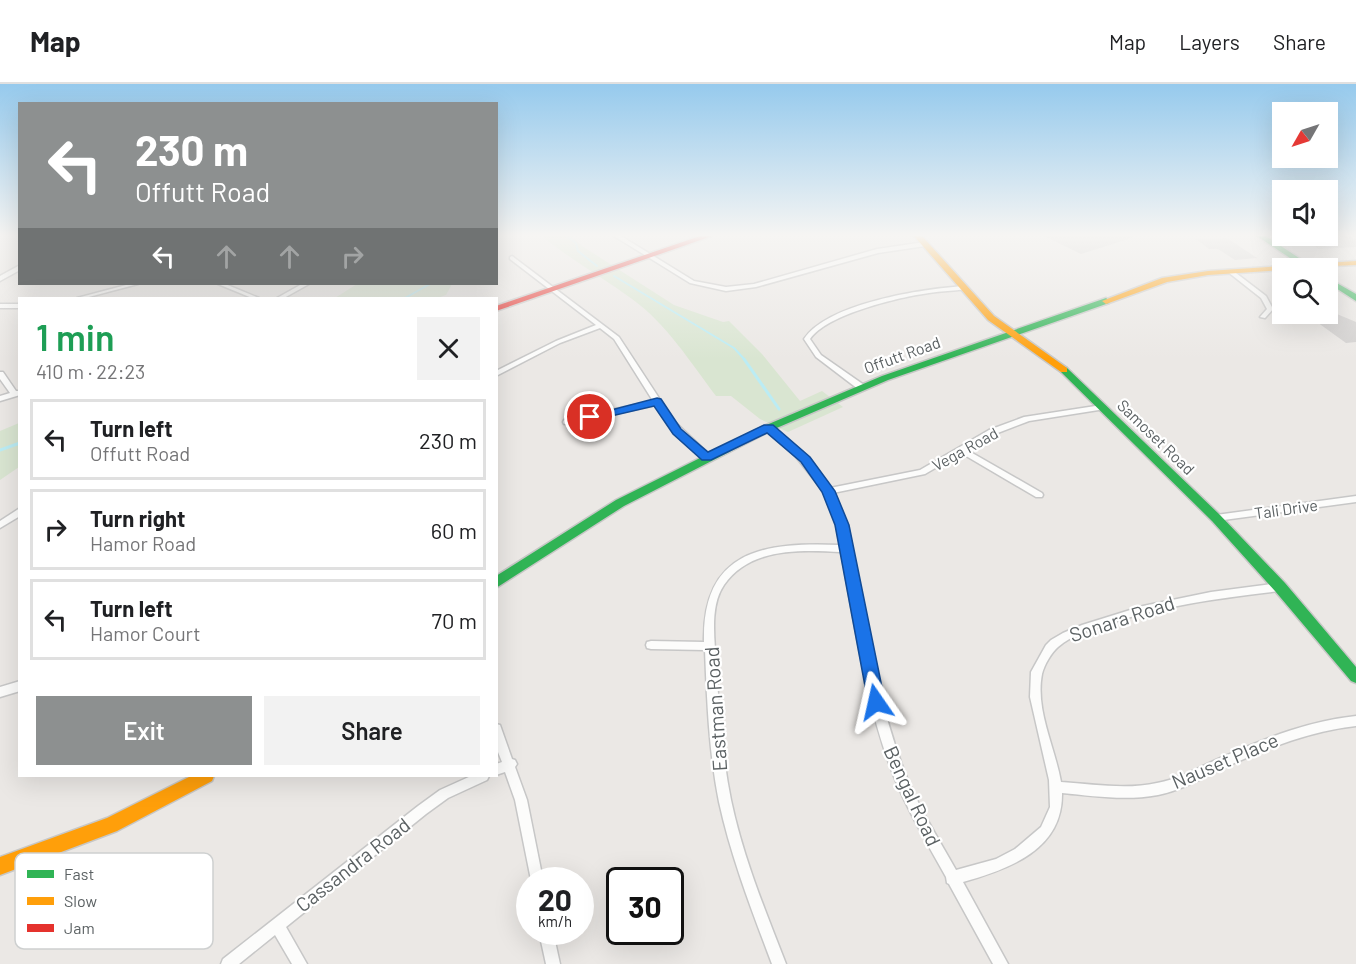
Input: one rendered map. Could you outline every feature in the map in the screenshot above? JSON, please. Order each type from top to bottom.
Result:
[{"type":"street","points":[[537,277],[617,338],[677,432],[707,457]]},
{"type":"street","points":[[498,308],[588,277]]},
{"type":"street","points":[[684,277],[692,282],[717,288],[737,289],[781,277]]},
{"type":"street","name":"Samoset Road","points":[[954,277],[991,318],[1054,361],[1216,518],[1281,586],[1356,677]]},
{"type":"street","name":"Offutt Road","points":[[498,582],[620,503],[768,428],[861,387],[1157,282],[1180,277]]},
{"type":"street","points":[[1238,277],[1268,301],[1270,309],[1263,317]]},
{"type":"street","points":[[84,297],[131,285]]},
{"type":"street","points":[[224,285],[254,297]]},
{"type":"street","points":[[282,297],[304,285]]},
{"type":"street","points":[[1338,286],[1356,298]]},
{"type":"street","points":[[861,387],[812,350],[807,339],[814,328],[829,320],[921,292],[964,288]]},
{"type":"street","points":[[0,306],[18,306]]},
{"type":"street","points":[[498,373],[558,342],[601,324]]},
{"type":"street","points":[[0,374],[17,393],[0,399]]},
{"type":"street","points":[[567,422],[657,402]]},
{"type":"street","name":"Vega Road","points":[[828,491],[922,472],[992,432],[1027,419],[1102,407]]},
{"type":"street","name":"Bengal Road","points":[[768,428],[805,459],[828,491],[842,525],[885,734],[909,797],[1001,964]]},
{"type":"street","points":[[962,450],[1039,495]]},
{"type":"street","name":"Tali Drive","points":[[1216,518],[1356,499]]},
{"type":"street","points":[[0,525],[18,512]]},
{"type":"street","name":"Eastman Road","points":[[779,964],[743,869],[721,779],[715,730],[710,612],[721,582],[745,562],[778,549],[846,549]]},
{"type":"street","name":"Sonara Road","points":[[952,878],[1003,863],[1039,840],[1056,808],[1057,787],[1054,765],[1035,702],[1033,687],[1036,669],[1051,646],[1081,629],[1168,603],[1281,586]]},
{"type":"street","points":[[651,645],[710,646]]},
{"type":"street","points":[[0,692],[18,687]]},
{"type":"street","name":"Nauset Place","points":[[1057,787],[1133,792],[1157,789],[1280,737],[1332,723],[1356,722]]},
{"type":"street","points":[[498,734],[511,764],[521,800],[534,867]]},
{"type":"street","points":[[498,769],[511,764]]},
{"type":"street","points":[[39,853],[111,825],[204,777]]},
{"type":"street","name":"Cassandra Road","points":[[228,964],[422,810],[444,794],[481,777]]},
{"type":"street","points":[[1,868],[15,863]]},
{"type":"street","points":[[277,925],[300,964]]},
{"type":"street","points":[[549,945],[553,964]]},
{"type":"green space","points":[[600,277],[630,277],[674,305],[723,322],[729,321],[762,354],[800,401],[822,391],[843,407],[788,432],[760,419],[731,396],[716,396],[656,320]]},
{"type":"green space","points":[[355,285],[451,285],[446,295],[440,297],[337,297]]},
{"type":"green space","points":[[18,423],[18,468],[0,480],[0,431]]},
{"type":"building","points":[[1338,314],[1356,322],[1356,342],[1346,343],[1320,324],[1338,324]]},
{"type":"waterway","points":[[616,277],[734,348],[745,360]]},
{"type":"waterway","points":[[407,297],[428,285]]},
{"type":"waterway","points":[[744,359],[779,409]]},
{"type":"waterway","points":[[0,450],[18,444]]},
{"type":"traffic: fast","points":[[1338,286],[1356,298]]},
{"type":"traffic: fast","points":[[498,582],[620,503],[768,428],[885,378],[1106,301]]},
{"type":"traffic: fast","points":[[1064,370],[1216,518],[1280,587],[1356,677]]},
{"type":"traffic: slow","points":[[955,277],[991,318],[1064,370]]},
{"type":"traffic: slow","points":[[1106,301],[1165,280],[1183,277]]},
{"type":"traffic: slow","points":[[35,853],[111,825],[204,777]]},
{"type":"traffic: slow","points":[[0,866],[15,860]]},
{"type":"traffic: jam","points":[[498,308],[589,277]]},
{"type":"route","points":[[590,417],[657,402],[677,432],[707,457],[768,428],[805,459],[828,491],[842,525],[876,702]]}]
